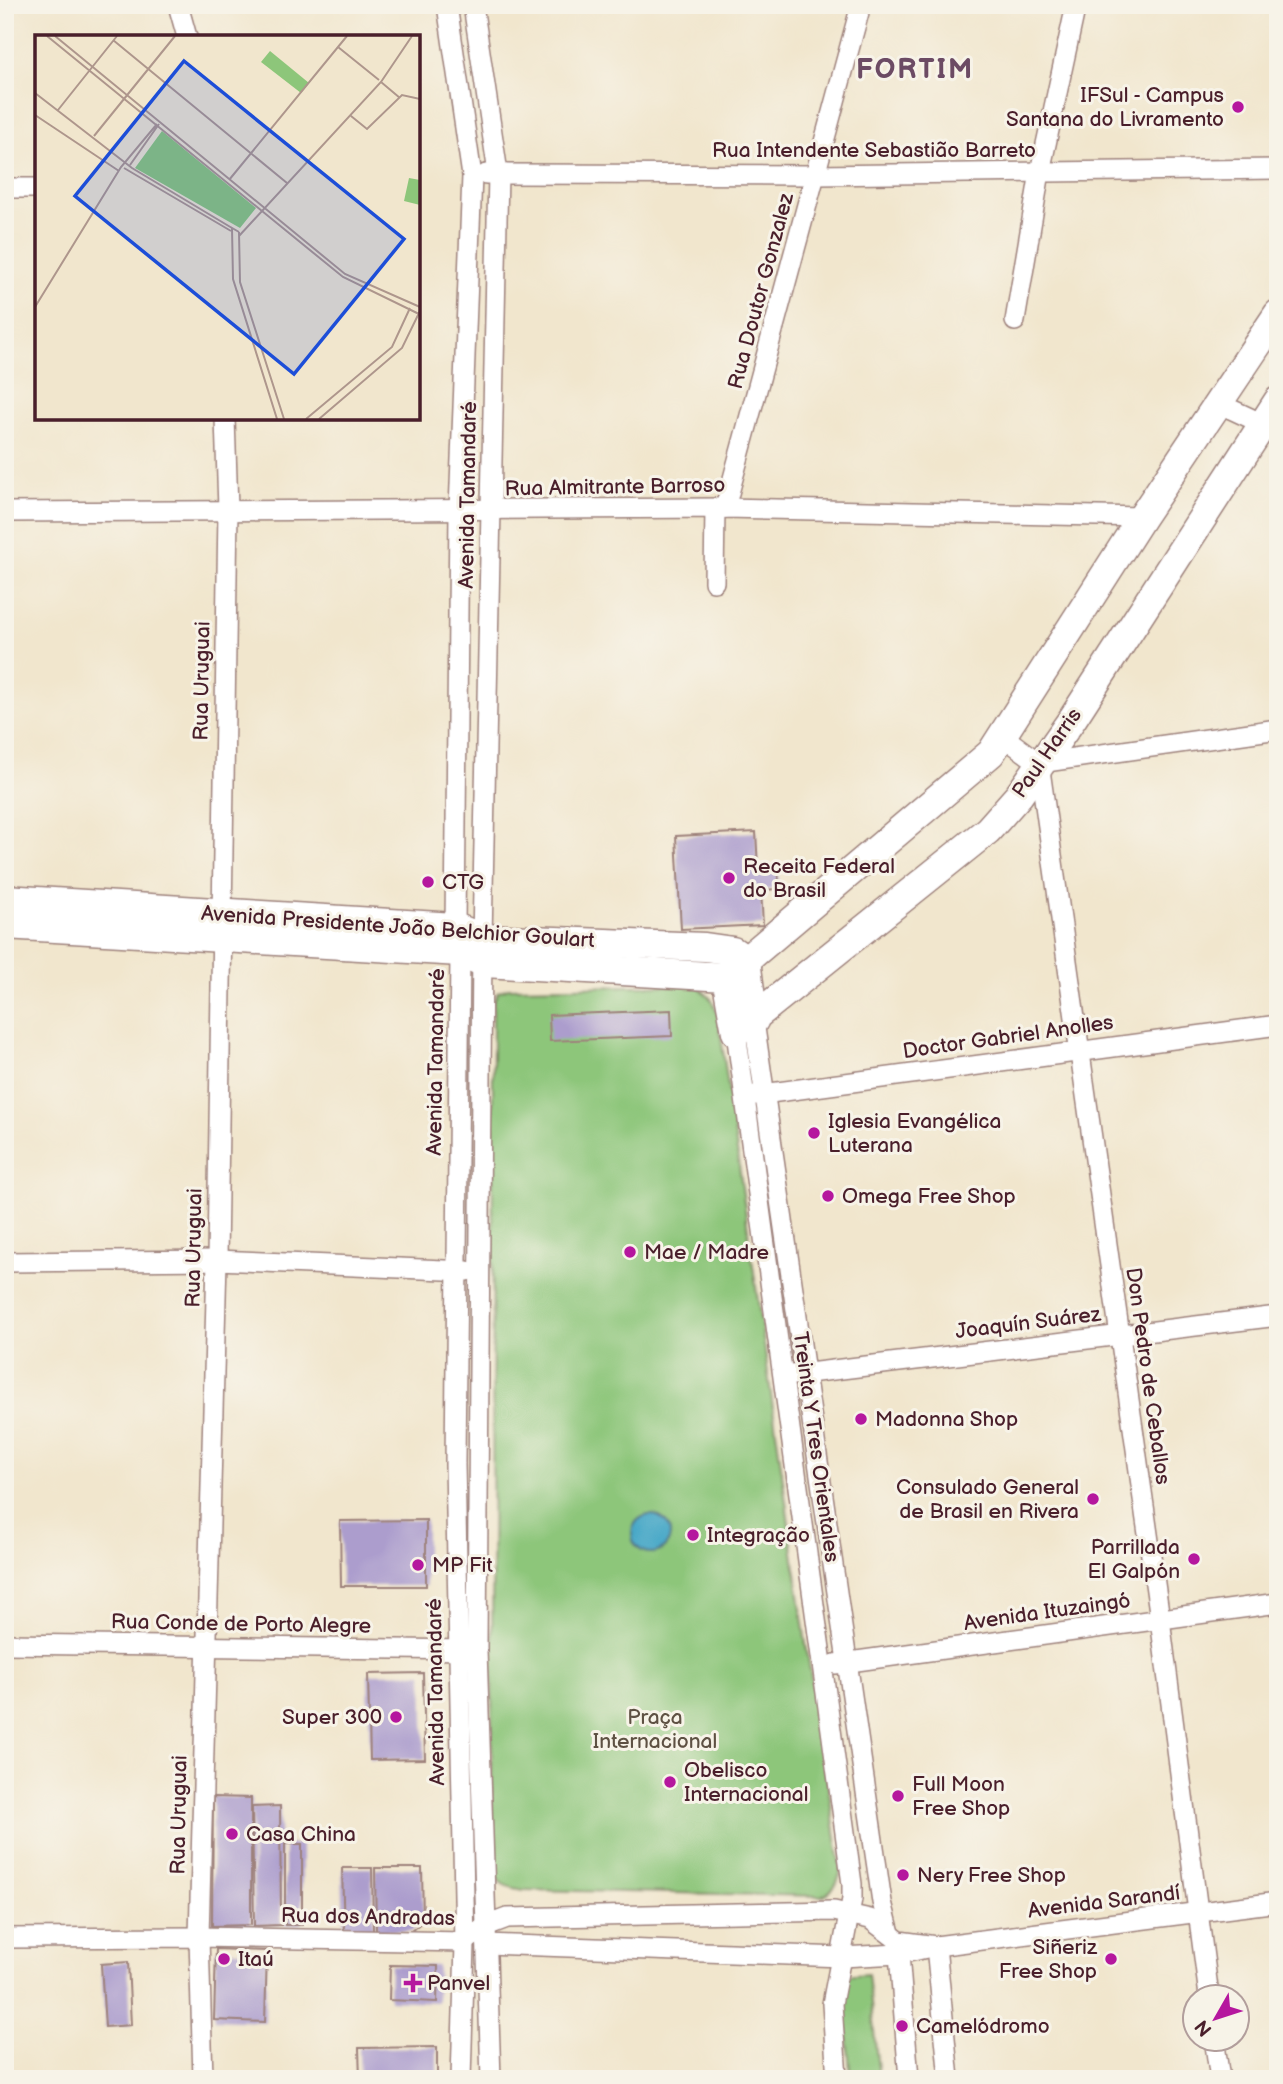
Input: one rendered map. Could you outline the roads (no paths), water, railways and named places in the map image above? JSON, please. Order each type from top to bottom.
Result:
[{"type":"highway","points":[[736,969],[972,772],[1004,737],[1142,517],[1278,314]]},
{"type":"highway","name":"Paul Harris","points":[[745,1026],[988,831],[1019,795],[1073,718],[1273,419]]},
{"type":"highway","name":"Avenida Presidente João Belchior Goulart","points":[[5,899],[220,926],[470,945],[705,947],[733,951],[736,969]]},
{"type":"highway","name":"Avenida Presidente João Belchior Goulart","points":[[5,925],[220,926]]},
{"type":"highway","name":"Treinta Y Tres Orientales","points":[[736,969],[745,1026]]},
{"type":"street","points":[[178,5],[186,35]]},
{"type":"street","name":"Avenida Tamandaré","points":[[447,5],[472,176],[459,510],[479,1272],[477,1650],[491,2079]]},
{"type":"street","name":"Avenida Tamandaré","points":[[461,2079],[465,1941],[457,1649],[457,1270],[491,511],[498,173],[473,5]]},
{"type":"street","name":"Rua Doutor Gonzalez","points":[[713,582],[720,508],[817,175],[861,5]]},
{"type":"street","points":[[1015,321],[1040,172],[1076,5]]},
{"type":"street","name":"Rua Intendente Sebastião Barreto","points":[[472,176],[498,173],[817,175],[1278,169]]},
{"type":"street","points":[[5,188],[35,188]]},
{"type":"street","points":[[1220,404],[1273,419]]},
{"type":"street","name":"Rua Uruguai","points":[[203,2079],[199,1937],[217,1260],[220,926],[229,509],[225,420]]},
{"type":"street","name":"Rua Almitrante Barroso","points":[[5,512],[720,508],[1142,517]]},
{"type":"street","points":[[1004,737],[1040,763],[1278,729]]},
{"type":"street","name":"Don Pedro de Ceballos","points":[[1040,763],[1118,1335],[1160,1619],[1207,1982]]},
{"type":"street","name":"Doctor Gabriel Anolles","points":[[744,1097],[1278,1025]]},
{"type":"street","name":"Treinta Y Tres Orientales","points":[[745,1026],[767,1094],[805,1374],[909,2079]]},
{"type":"street","name":"Treinta Y Tres Orientales","points":[[745,1026],[744,1097],[850,1862],[852,1899],[832,2004],[837,2079]]},
{"type":"street","points":[[5,1262],[217,1260],[479,1272]]},
{"type":"street","name":"Joaquín Suárez","points":[[784,1376],[1278,1316]]},
{"type":"street","name":"Avenida Ituzaingó","points":[[822,1666],[1278,1604]]},
{"type":"street","name":"Rua Conde de Porto Alegre","points":[[5,1644],[477,1650]]},
{"type":"street","name":"Avenida Sarandí","points":[[842,1957],[888,1948],[936,1947],[1278,1902]]},
{"type":"street","name":"Avenida Sarandí","points":[[849,1912],[870,1919],[888,1948]]},
{"type":"street","name":"Rua dos Andradas","points":[[5,1938],[199,1937],[465,1941],[486,1935],[507,1918],[849,1912]]},
{"type":"street","points":[[486,1935],[842,1957]]},
{"type":"street","points":[[844,1936],[852,1946],[888,1948]]},
{"type":"street","points":[[936,1947],[949,2079]]},
{"type":"street","points":[[1216,2052],[1220,2079]]},
{"type":"water","points":[[651,1515],[664,1521],[670,1534],[664,1547],[651,1553],[638,1547],[632,1534],[638,1521]]},
{"type":"place","name":"IFSul - Campus Santana do Livramento","points":[[1238,107]]},
{"type":"place","name":"Receita Federal do Brasil","points":[[729,878]]},
{"type":"place","name":"CTG","points":[[428,882]]},
{"type":"place","name":"Iglesia Evangélica Luterana","points":[[814,1133]]},
{"type":"place","name":"Omega Free Shop","points":[[828,1196]]},
{"type":"place","name":"Mae / Madre","points":[[630,1252]]},
{"type":"place","name":"Madonna Shop","points":[[861,1419]]},
{"type":"place","name":"Consulado General de Brasil en Rivera","points":[[1093,1499]]},
{"type":"place","name":"Integração","points":[[693,1535]]},
{"type":"place","name":"Parrillada El Galpón","points":[[1194,1559]]},
{"type":"place","name":"MP Fit","points":[[418,1565]]},
{"type":"place","name":"Super 300","points":[[396,1717]]},
{"type":"place","name":"Obelisco Internacional","points":[[670,1782]]},
{"type":"place","name":"Full Moon Free Shop","points":[[898,1796]]},
{"type":"place","name":"Casa China","points":[[232,1834]]},
{"type":"place","name":"Nery Free Shop","points":[[903,1875]]},
{"type":"place","name":"Itaú","points":[[224,1959]]},
{"type":"place","name":"Siñeriz Free Shop","points":[[1111,1959]]},
{"type":"place","name":"Panvel","points":[[413,1983]]},
{"type":"place","name":"Camelódromo","points":[[902,2026]]},
{"type":"district","name":"FORTIM","points":[[915,69]]},
{"type":"park label","name":"Praça Internacional","points":[[655,1729]]}]
